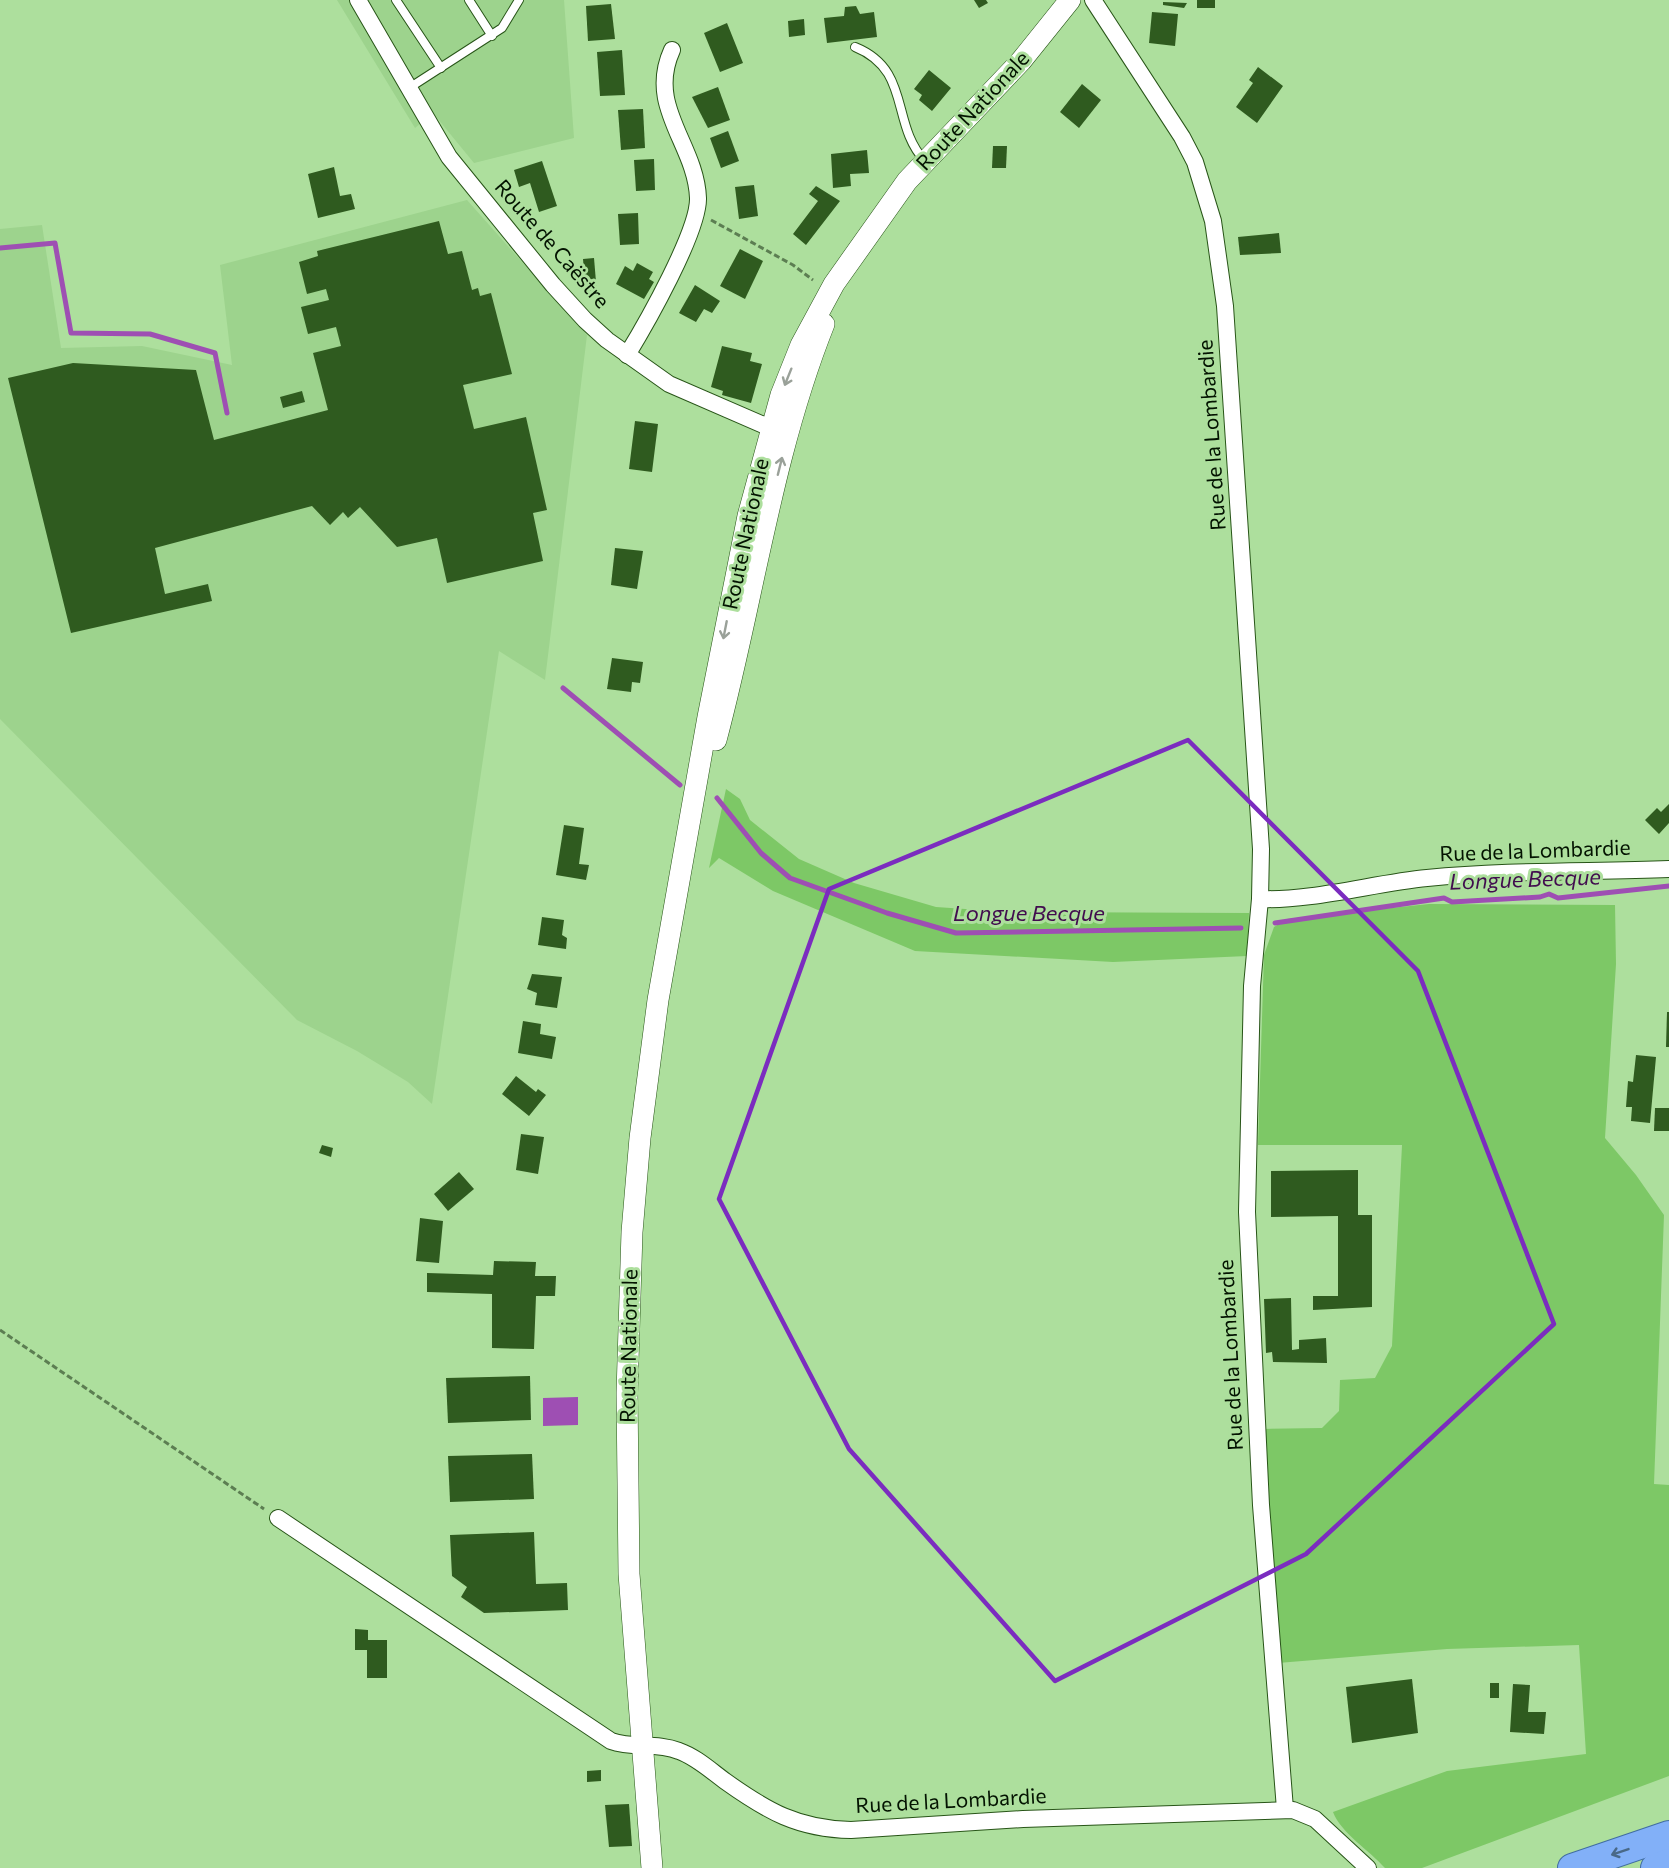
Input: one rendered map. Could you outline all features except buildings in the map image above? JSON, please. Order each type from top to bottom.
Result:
[{"type":"highway","points":[[1572,1868],[1669,1835]]},
{"type":"highway","points":[[1655,1868],[1669,1863]]},
{"type":"street","name":"Route de Caëstre","points":[[358,0],[449,157],[562,296],[595,329],[627,354],[681,390],[779,432]]},
{"type":"street","name":"Route Nationale","points":[[652,1866],[632,1621],[627,1473],[632,1249],[642,1128],[658,1000],[689,834],[737,664],[779,432],[801,345],[827,294],[890,203],[925,160],[1021,61],[1070,0]]},
{"type":"street","name":"Rue de la Lombardie","points":[[1093,0],[1189,149],[1201,176],[1213,221],[1228,343],[1259,816],[1260,899],[1252,978],[1247,1212],[1261,1505],[1285,1809]]},
{"type":"street","points":[[627,354],[688,238],[697,213],[697,187],[663,88],[664,69],[672,50]]},
{"type":"street","name":"Route Nationale","points":[[779,432],[856,252]]},
{"type":"street","name":"Rue de la Lombardie","points":[[1260,899],[1285,899],[1368,885],[1453,876],[1669,869]]},
{"type":"street","name":"Rue de la Lombardie","points":[[278,1518],[611,1741],[679,1751],[777,1815],[800,1824],[824,1829],[1285,1809],[1301,1812],[1315,1819],[1368,1868]]},
{"type":"lane","points":[[396,0],[441,68]]},
{"type":"lane","points":[[469,0],[492,36]]},
{"type":"lane","points":[[409,88],[492,36],[508,21],[519,0]]},
{"type":"lane","points":[[855,47],[873,56],[886,69],[895,86],[913,145],[925,160]]},
{"type":"path","points":[[697,213],[801,270],[827,294]]},
{"type":"path","points":[[0,1330],[278,1518]]},
{"type":"highlighted area","points":[[1188,740],[1418,971],[1554,1324],[1306,1554],[1055,1681],[849,1449],[719,1199],[829,889]]},
{"type":"shaded area","points":[[337,0],[564,0],[574,138],[474,163],[433,113],[415,128]]},
{"type":"shaded area","points":[[467,200],[587,335],[545,680],[499,651],[432,1104],[408,1082],[357,1051],[297,1020],[0,719],[0,229],[42,225],[61,348],[142,346],[232,365],[220,265]]},
{"type":"shaded area","points":[[726,789],[740,799],[750,820],[799,859],[854,883],[936,907],[1009,912],[1249,913],[1247,956],[1113,962],[915,951],[773,891],[719,858],[709,868]]},
{"type":"shaded area","points":[[1429,904],[1615,905],[1616,964],[1605,1138],[1636,1175],[1664,1215],[1654,1484],[1669,1485],[1669,1776],[1422,1868],[1385,1868],[1342,1827],[1333,1812],[1447,1771],[1586,1754],[1579,1645],[1447,1649],[1278,1663],[1261,1429],[1322,1428],[1339,1411],[1340,1380],[1375,1378],[1392,1346],[1402,1145],[1258,1145],[1264,955],[1274,927],[1287,919]]},
{"type":"shaded area","points":[[578,1397],[578,1425],[543,1426],[543,1398]]},
{"type":"waterway","name":"Longue Becque","points":[[0,248],[55,243],[71,333],[150,334],[215,353],[227,413]]},
{"type":"waterway","name":"Longue Becque","points":[[563,688],[680,785]]},
{"type":"waterway","name":"Longue Becque","points":[[717,798],[761,853],[790,878],[887,913],[956,933],[1241,928]]},
{"type":"waterway","name":"Longue Becque","points":[[1275,923],[1444,898],[1452,902],[1540,897],[1549,894],[1558,898],[1669,886]]}]
